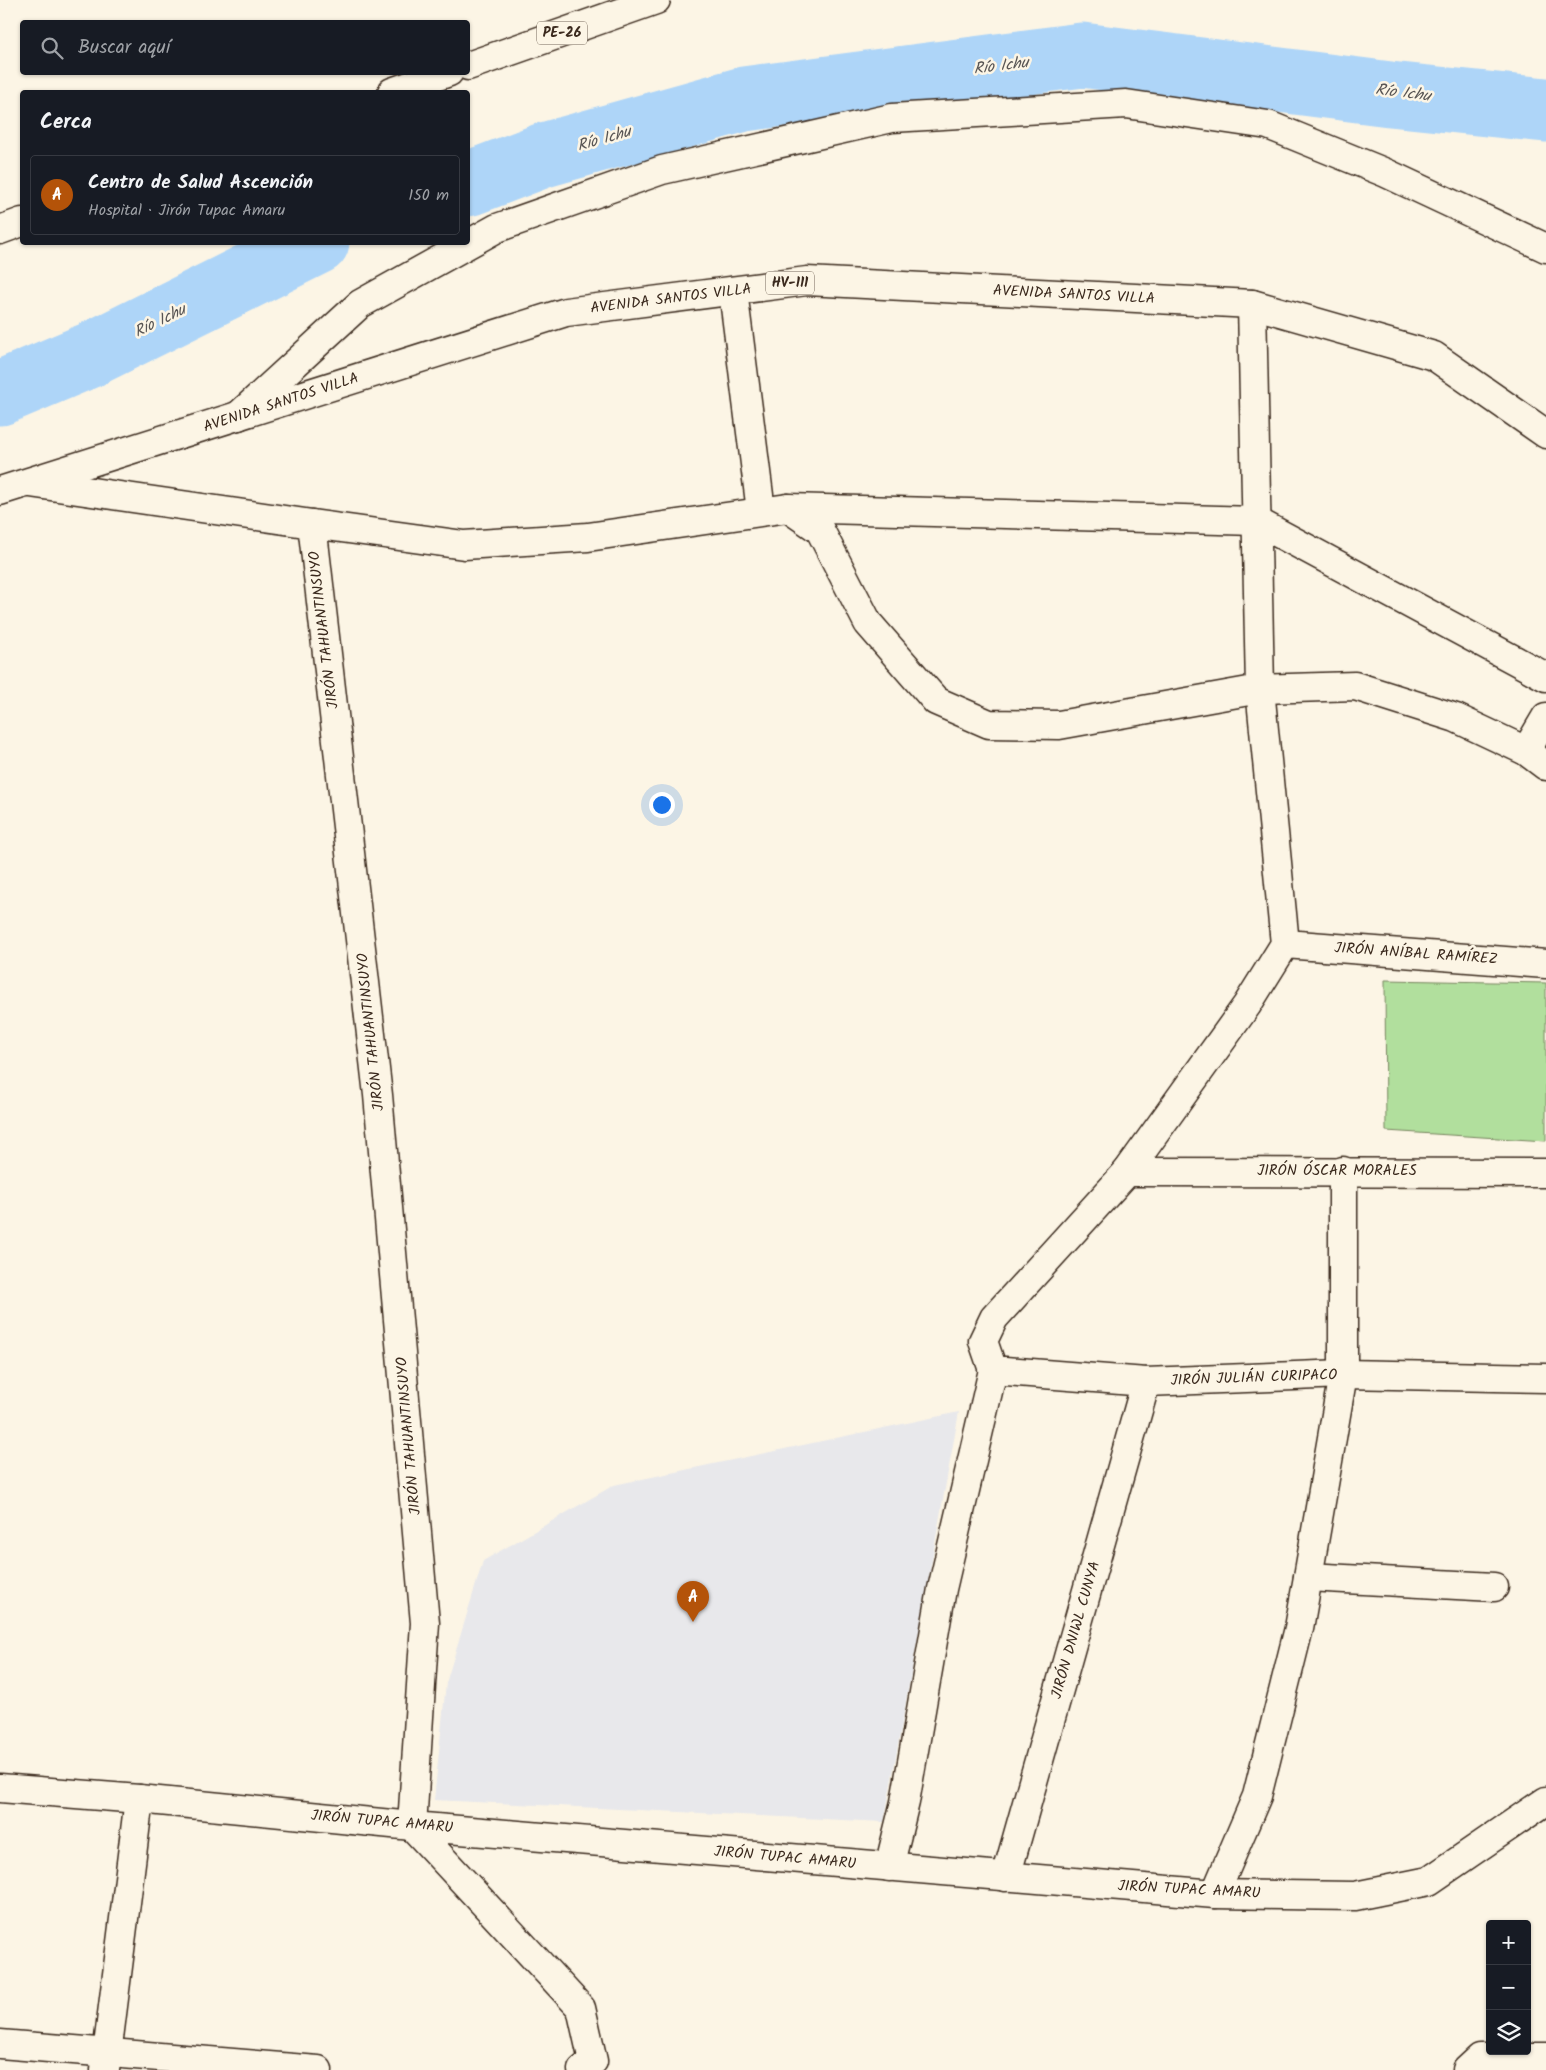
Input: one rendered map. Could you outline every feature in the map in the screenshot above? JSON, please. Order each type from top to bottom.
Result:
[{"type":"main road","name":"PE-26","points":[[470,65],[656,0]]},
{"type":"main road","points":[[398,90],[440,75]]},
{"type":"main road","points":[[470,243],[497,228],[662,170],[892,118],[1126,104],[1268,125],[1386,173],[1546,248]]},
{"type":"main road","points":[[0,230],[20,223]]},
{"type":"main road","points":[[238,416],[360,304],[466,245]]},
{"type":"main road","name":"AVENIDA SANTOS VILLA","points":[[0,491],[566,312],[807,281],[1252,304],[1434,356],[1546,434]]},
{"type":"main road","points":[[733,291],[760,511]]},
{"type":"main road","points":[[889,1867],[905,1802],[942,1589],[993,1370],[983,1341],[994,1318],[1127,1172],[1247,1005],[1285,944],[1260,690],[1252,304]]},
{"type":"main road","points":[[30,483],[464,545],[588,537],[788,508],[1256,520],[1546,677]]},
{"type":"main road","points":[[788,508],[820,530],[868,623],[936,701],[989,724],[1059,725],[1260,690],[1355,686],[1456,718],[1536,758],[1546,717]]},
{"type":"main road","name":"JIRÓN TAHUANTINSUYO","points":[[312,524],[378,1095],[425,1623],[412,1826]]},
{"type":"main road","name":"JIRÓN ANÍBAL RAMÍREZ","points":[[1285,944],[1546,964]]},
{"type":"main road","points":[[1215,1894],[1256,1796],[1299,1628],[1343,1374],[1343,1171]]},
{"type":"main road","name":"JIRÓN ÓSCAR MORALES","points":[[1127,1172],[1546,1172]]},
{"type":"main road","name":"JIRÓN JULIÁN CURIPACO","points":[[993,1370],[1146,1382],[1343,1374],[1546,1378]]},
{"type":"main road","name":"JIRÓN DNIWL CUNYA","points":[[1006,1877],[1146,1382]]},
{"type":"main road","points":[[1308,1577],[1494,1587]]},
{"type":"main road","name":"JIRÓN TUPAC AMARU","points":[[0,1788],[139,1798],[412,1826],[1215,1894],[1355,1896],[1429,1881],[1546,1801]]},
{"type":"main road","points":[[106,2062],[139,1798]]},
{"type":"main road","points":[[412,1826],[581,2008],[593,2061],[582,2070]]},
{"type":"main road","points":[[0,2044],[106,2062],[318,2070]]},
{"type":"main road","points":[[1467,2070],[1480,2058],[1546,2058]]},
{"type":"shaded area","points":[[959,1412],[884,1822],[434,1800],[446,1683],[483,1561],[614,1485]]},
{"type":"green space","points":[[1385,980],[1546,983],[1546,1141],[1386,1131]]},
{"type":"waterway","name":"Río Ichu","points":[[470,183],[544,155],[744,99],[1082,55],[1390,94],[1546,110]]},
{"type":"waterway","name":"Río Ichu","points":[[0,393],[90,355],[311,245]]},
{"type":"place","name":"Centro de Salud Ascención","points":[[693,1622]]}]
